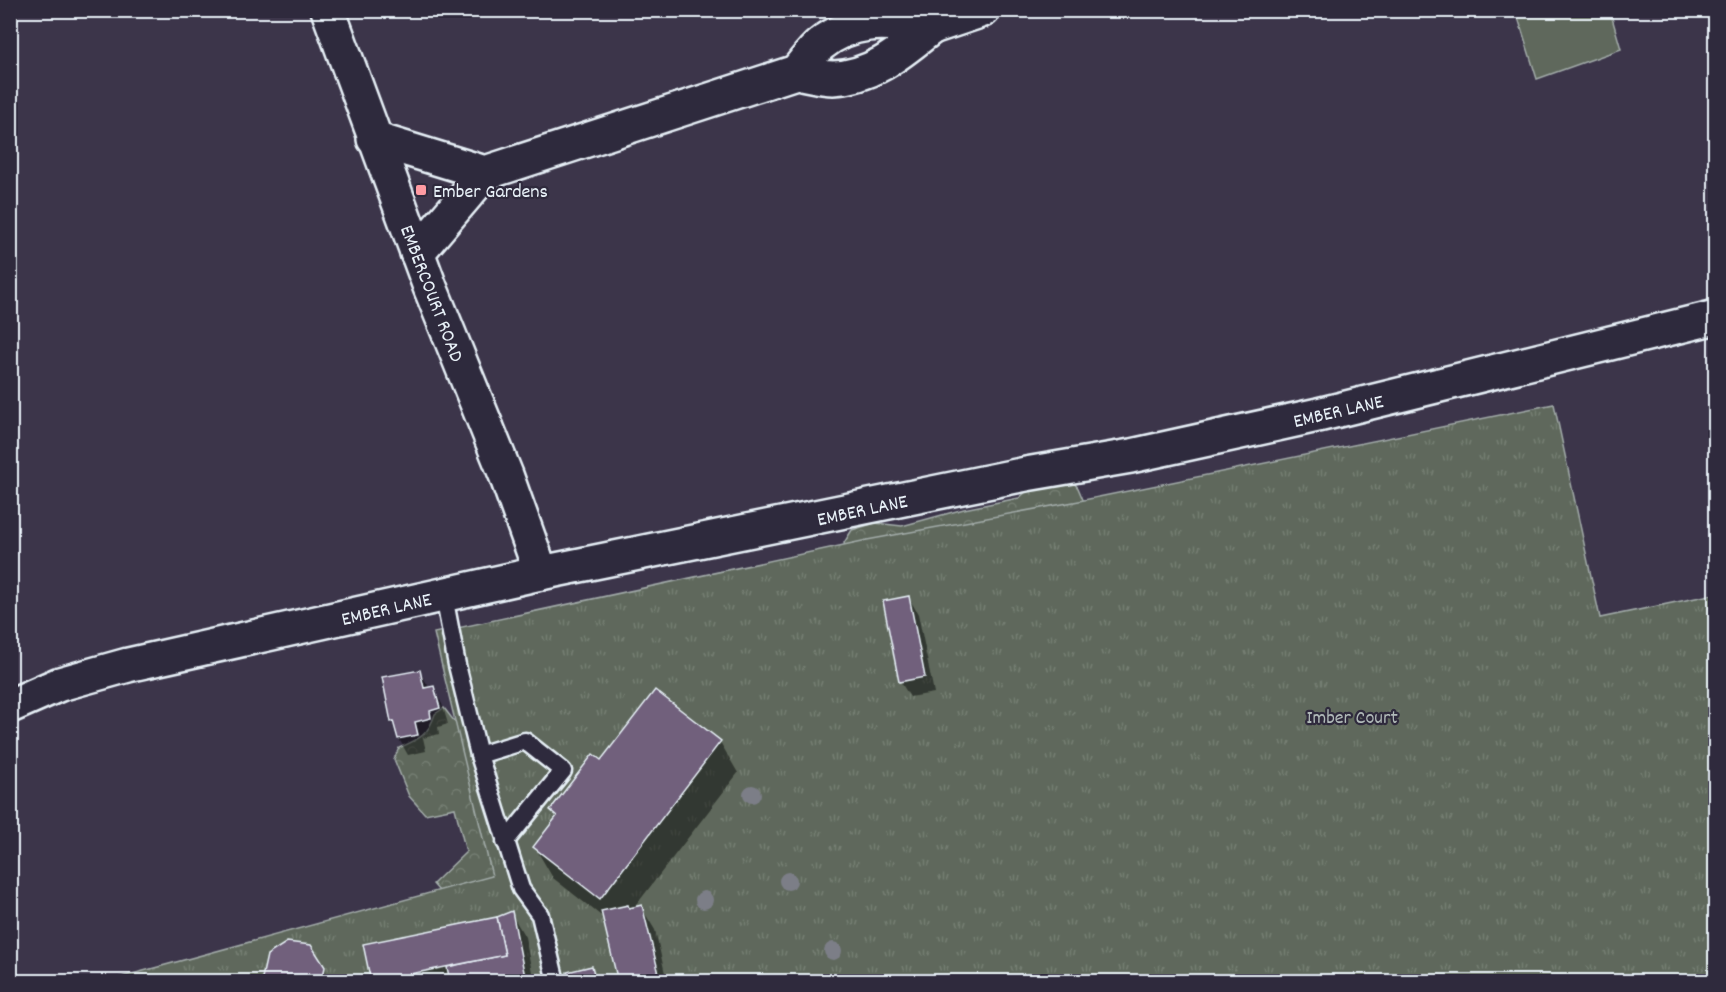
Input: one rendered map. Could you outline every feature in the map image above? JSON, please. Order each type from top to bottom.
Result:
[{"type":"main road","name":"EMBERCOURT ROAD","points":[[328,10],[417,253],[506,475],[541,573]]},
{"type":"main road","points":[[417,253],[485,173],[796,72],[833,78],[871,71],[898,54],[932,27],[983,10]]},
{"type":"main road","points":[[796,72],[820,44],[851,26],[886,23],[932,27]]},
{"type":"main road","points":[[374,139],[485,173]]},
{"type":"main road","name":"EMBER LANE","points":[[10,706],[60,684],[128,665],[541,573],[1026,474],[1131,456],[1318,415],[1716,317]]},
{"type":"lane","points":[[444,596],[457,665],[479,755],[521,889],[540,915],[556,981]]},
{"type":"lane","points":[[479,755],[525,741],[563,771],[505,842]]},
{"type":"green space","points":[[1516,11],[1610,11],[1621,49],[1537,79]]},
{"type":"green space","name":"Imber Court","points":[[1554,404],[1600,618],[1715,594],[1715,981],[103,982],[492,876],[434,633],[867,540],[1079,501]]},
{"type":"green space","points":[[1069,477],[1078,488],[1084,502],[848,561],[844,543],[852,530],[875,523],[902,526],[964,509],[1019,498],[1038,481]]},
{"type":"green space","points":[[444,708],[468,739],[516,885],[446,899],[433,884],[466,852],[455,808],[425,814],[409,796],[394,759],[399,748],[422,736],[435,714]]},
{"type":"building","points":[[909,596],[925,677],[899,682],[883,601]]},
{"type":"building","points":[[420,670],[424,688],[434,686],[440,708],[430,711],[431,718],[415,722],[418,735],[398,739],[393,721],[391,722],[382,677]]},
{"type":"building","points":[[655,690],[721,741],[600,899],[533,847],[557,816],[550,810],[593,754],[601,760]]},
{"type":"building","points":[[628,905],[629,908],[642,905],[661,982],[618,982],[601,911]]},
{"type":"building","points":[[512,911],[526,982],[450,982],[447,967],[505,955],[497,917]]},
{"type":"building","points":[[497,917],[505,955],[371,982],[363,944]]},
{"type":"building","points":[[287,942],[311,945],[325,967],[322,982],[264,982],[262,978],[267,955]]},
{"type":"building","points":[[592,966],[596,982],[569,982],[567,972]]},
{"type":"place","name":"Ember Gardens","points":[[421,190]]}]
